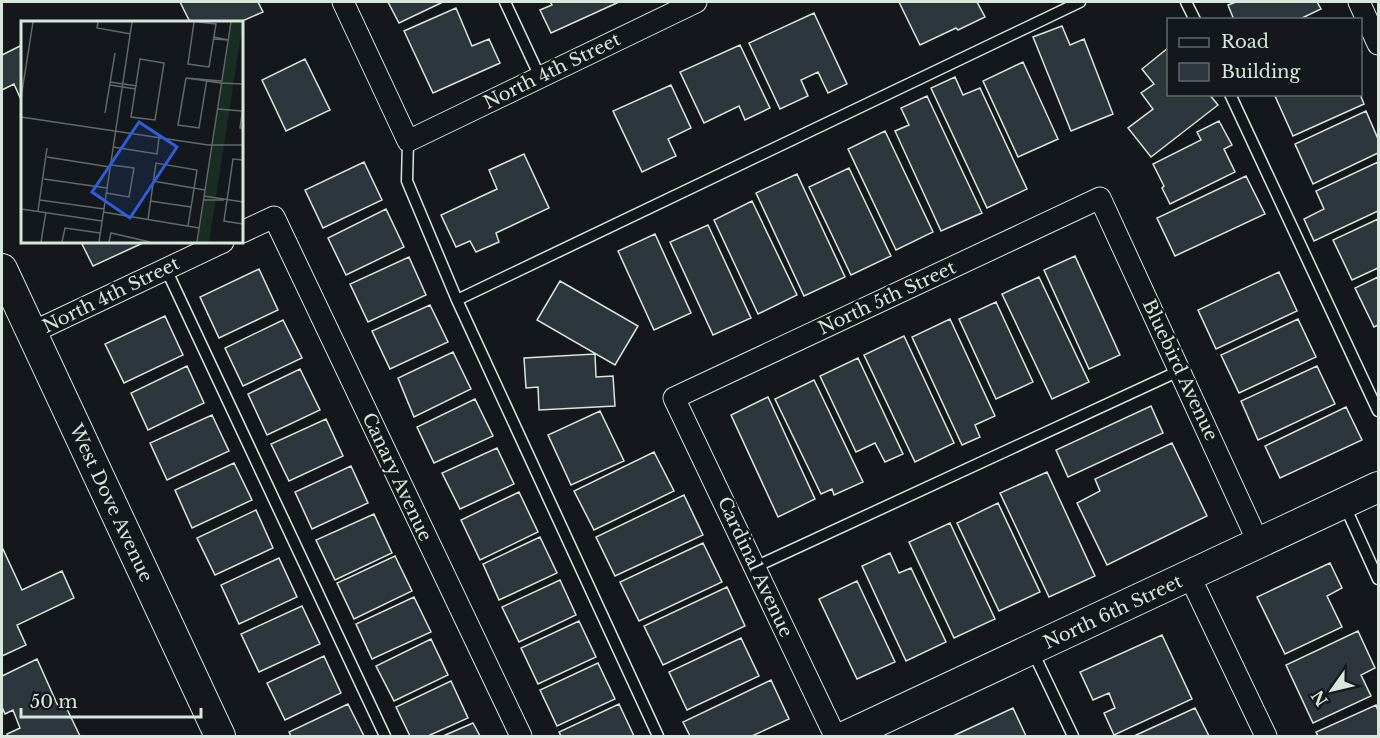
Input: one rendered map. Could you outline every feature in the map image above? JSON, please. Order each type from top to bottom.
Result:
[{"type":"street","points":[[343,2],[408,141]]},
{"type":"street","name":"North 4th Street","points":[[408,141],[540,77],[672,7],[696,2]]},
{"type":"street","points":[[1359,2],[1378,44]]},
{"type":"street","name":"Bluebird Avenue","points":[[1100,198],[1259,544]]},
{"type":"street","name":"North 5th Street","points":[[674,398],[1100,198]]},
{"type":"street","name":"Canary Avenue","points":[[243,232],[274,217],[521,736]]},
{"type":"street","name":"North 4th Street","points":[[31,333],[221,243]]},
{"type":"street","name":"West Dove Avenue","points":[[2,268],[220,736]]},
{"type":"street","name":"Cardinal Avenue","points":[[674,398],[835,736]]},
{"type":"street","name":"North 6th Street","points":[[846,736],[879,730],[1032,650],[1378,487]]},
{"type":"street","points":[[1190,577],[1266,736]]},
{"type":"lane","points":[[505,2],[540,77]]},
{"type":"lane","points":[[457,300],[1080,2]]},
{"type":"lane","points":[[1186,2],[1194,18]]},
{"type":"lane","points":[[1231,96],[1378,411]]},
{"type":"lane","points":[[408,141],[407,181],[457,300],[658,736]]},
{"type":"lane","points":[[166,269],[384,736]]},
{"type":"lane","points":[[755,567],[1181,370]]},
{"type":"lane","points":[[1344,504],[1378,579]]},
{"type":"lane","points":[[1032,650],[1073,736]]},
{"type":"building","points":[[180,2],[258,2],[263,12],[242,21],[190,21]]},
{"type":"building","points":[[388,2],[443,2],[399,23]]},
{"type":"building","points":[[550,2],[619,2],[551,33],[540,10],[552,5]]},
{"type":"building","points":[[899,2],[977,2],[985,17],[920,45]]},
{"type":"building","points":[[1236,2],[1317,2],[1321,9],[1302,18],[1233,18],[1228,5]]},
{"type":"building","points":[[456,8],[472,46],[489,39],[500,63],[433,93],[404,31]]},
{"type":"building","points":[[814,13],[847,84],[828,93],[818,72],[801,80],[808,96],[780,109],[749,43]]},
{"type":"building","points":[[1062,26],[1070,45],[1084,39],[1113,114],[1071,131],[1033,37]]},
{"type":"building","points":[[740,45],[770,108],[745,120],[739,106],[704,123],[680,72]]},
{"type":"building","points":[[21,46],[21,100],[14,84],[2,90],[2,55]]},
{"type":"building","points":[[1167,49],[1167,96],[1211,96],[1218,105],[1151,157],[1128,128],[1153,109],[1141,93],[1154,84],[1142,69]]},
{"type":"building","points":[[305,59],[330,110],[286,131],[262,80]]},
{"type":"building","points":[[1023,62],[1058,139],[1018,157],[983,81]]},
{"type":"building","points":[[955,77],[963,95],[980,88],[1027,189],[987,208],[931,88]]},
{"type":"building","points":[[671,85],[691,128],[668,139],[676,156],[642,172],[613,111]]},
{"type":"building","points":[[927,96],[982,213],[941,231],[895,131],[909,125],[901,108]]},
{"type":"building","points":[[1275,96],[1361,96],[1364,104],[1293,136]]},
{"type":"building","points":[[1366,111],[1378,139],[1378,153],[1313,184],[1295,144]]},
{"type":"building","points":[[1219,121],[1232,145],[1224,149],[1235,172],[1170,204],[1153,164],[1201,140],[1197,132]]},
{"type":"building","points":[[885,131],[933,232],[896,250],[848,149]]},
{"type":"building","points":[[524,154],[549,208],[496,233],[499,242],[476,252],[470,241],[456,247],[441,215],[497,189],[489,170]]},
{"type":"building","points":[[364,162],[382,200],[323,228],[305,190]]},
{"type":"building","points":[[1378,162],[1378,211],[1314,241],[1304,219],[1324,209],[1316,191]]},
{"type":"building","points":[[849,168],[891,256],[851,275],[809,187]]},
{"type":"building","points":[[797,174],[845,277],[804,296],[756,193]]},
{"type":"building","points":[[1246,176],[1265,214],[1175,256],[1157,218]]},
{"type":"building","points":[[752,201],[797,295],[758,314],[714,220]]},
{"type":"building","points":[[386,209],[404,247],[346,275],[328,238]]},
{"type":"building","points":[[1378,219],[1378,268],[1352,280],[1333,240]]},
{"type":"building","points":[[708,225],[751,318],[713,335],[670,242]]},
{"type":"building","points":[[655,234],[691,313],[654,330],[618,251]]},
{"type":"building","points":[[82,243],[143,243],[93,266]]},
{"type":"building","points":[[1075,256],[1120,355],[1089,369],[1044,270]]},
{"type":"building","points":[[409,257],[426,295],[368,322],[350,284]]},
{"type":"building","points":[[259,269],[278,310],[219,338],[200,297]]},
{"type":"building","points":[[1279,272],[1297,311],[1216,349],[1198,310]]},
{"type":"building","points":[[1039,277],[1089,382],[1052,399],[1002,294]]},
{"type":"building","points":[[1378,277],[1378,325],[1374,327],[1355,288]]},
{"type":"building","points":[[560,281],[638,326],[615,365],[537,320]]},
{"type":"building","points":[[996,302],[1033,382],[996,399],[959,319]]},
{"type":"building","points":[[430,305],[448,342],[390,369],[372,331]]},
{"type":"building","points":[[165,316],[183,355],[124,383],[105,344]]},
{"type":"building","points":[[950,319],[995,416],[975,425],[980,437],[962,445],[912,337]]},
{"type":"building","points":[[1298,319],[1316,357],[1239,393],[1221,355]]},
{"type":"building","points":[[283,320],[302,358],[243,386],[225,348]]},
{"type":"building","points":[[904,336],[954,443],[915,462],[864,355]]},
{"type":"building","points":[[453,352],[471,389],[414,417],[398,378]]},
{"type":"building","points":[[595,354],[596,377],[613,376],[615,406],[539,410],[538,387],[526,388],[524,358]]},
{"type":"building","points":[[858,358],[903,454],[885,462],[875,443],[856,452],[820,376]]},
{"type":"building","points":[[187,366],[204,403],[148,430],[131,393]]},
{"type":"building","points":[[1317,366],[1335,404],[1258,440],[1241,401]]},
{"type":"building","points":[[300,369],[320,410],[267,435],[248,394]]},
{"type":"building","points":[[814,380],[863,482],[834,495],[832,489],[821,494],[775,399]]},
{"type":"building","points":[[768,397],[815,499],[778,517],[731,415]]},
{"type":"building","points":[[475,399],[493,436],[434,463],[417,427]]},
{"type":"building","points":[[1151,406],[1163,433],[1068,477],[1056,450]]},
{"type":"building","points":[[1346,407],[1362,440],[1280,478],[1265,446]]},
{"type":"building","points":[[600,411],[624,461],[571,485],[548,435]]},
{"type":"building","points":[[212,415],[229,451],[167,480],[150,443]]},
{"type":"building","points":[[326,419],[343,456],[289,481],[271,444]]},
{"type":"building","points":[[1172,443],[1207,516],[1107,565],[1077,503],[1100,491],[1095,479]]},
{"type":"building","points":[[497,448],[514,484],[460,509],[442,473]]},
{"type":"building","points":[[654,452],[674,491],[594,530],[574,491]]},
{"type":"building","points":[[234,463],[252,500],[192,528],[175,490]]},
{"type":"building","points":[[351,466],[368,503],[312,529],[295,492]]},
{"type":"building","points":[[1047,472],[1095,576],[1049,597],[1000,493]]},
{"type":"building","points":[[519,492],[538,532],[480,560],[461,520]]},
{"type":"building","points":[[684,495],[703,535],[615,576],[596,537]]},
{"type":"building","points":[[998,503],[1040,592],[999,611],[957,523]]},
{"type":"building","points":[[256,510],[273,548],[215,575],[197,538]]},
{"type":"building","points":[[374,514],[392,553],[335,580],[316,540]]},
{"type":"building","points":[[950,523],[995,619],[954,638],[909,542]]},
{"type":"building","points":[[540,537],[557,573],[499,600],[483,564]]},
{"type":"building","points":[[703,543],[722,582],[639,621],[620,582]]},
{"type":"building","points":[[2,547],[22,590],[62,571],[74,598],[17,625],[26,645],[2,656]]},
{"type":"building","points":[[890,553],[899,573],[911,568],[946,642],[906,661],[862,566]]},
{"type":"building","points":[[395,556],[412,591],[354,619],[337,583]]},
{"type":"building","points":[[279,558],[297,597],[239,624],[221,585]]},
{"type":"building","points":[[1330,563],[1342,588],[1327,596],[1342,627],[1285,654],[1257,597]]},
{"type":"building","points":[[560,580],[576,615],[519,642],[502,607]]},
{"type":"building","points":[[857,581],[895,662],[857,679],[819,599]]},
{"type":"building","points":[[727,587],[745,626],[663,665],[644,626]]},
{"type":"building","points":[[414,597],[431,632],[372,659],[356,624]]},
{"type":"building","points":[[302,606],[320,644],[259,672],[241,634]]},
{"type":"building","points":[[579,621],[596,657],[538,684],[521,648]]},
{"type":"building","points":[[1358,631],[1375,668],[1361,675],[1371,696],[1313,723],[1286,665]]},
{"type":"building","points":[[1162,635],[1192,699],[1114,735],[1104,713],[1115,708],[1109,693],[1093,700],[1080,672]]},
{"type":"building","points":[[741,638],[759,676],[687,710],[669,672]]},
{"type":"building","points":[[431,639],[448,675],[394,701],[376,666]]},
{"type":"building","points":[[324,656],[341,693],[285,720],[267,683]]},
{"type":"building","points":[[37,659],[58,706],[64,703],[80,736],[8,736],[7,734],[20,728],[13,710],[5,714],[2,707],[2,676]]},
{"type":"building","points":[[598,663],[615,699],[557,726],[540,690]]},
{"type":"building","points":[[771,680],[789,719],[752,736],[690,736],[683,722]]},
{"type":"building","points":[[451,681],[468,718],[428,736],[410,736],[396,707]]},
{"type":"building","points":[[348,704],[364,736],[291,736],[289,732]]},
{"type":"building","points":[[619,704],[634,736],[561,736],[559,732]]},
{"type":"building","points":[[1376,705],[1378,736],[1318,736],[1316,732]]},
{"type":"building","points":[[1013,708],[1026,736],[953,736]]},
{"type":"building","points":[[1195,708],[1209,736],[1134,736]]},
{"type":"building","points":[[473,723],[480,736],[443,736]]}]
